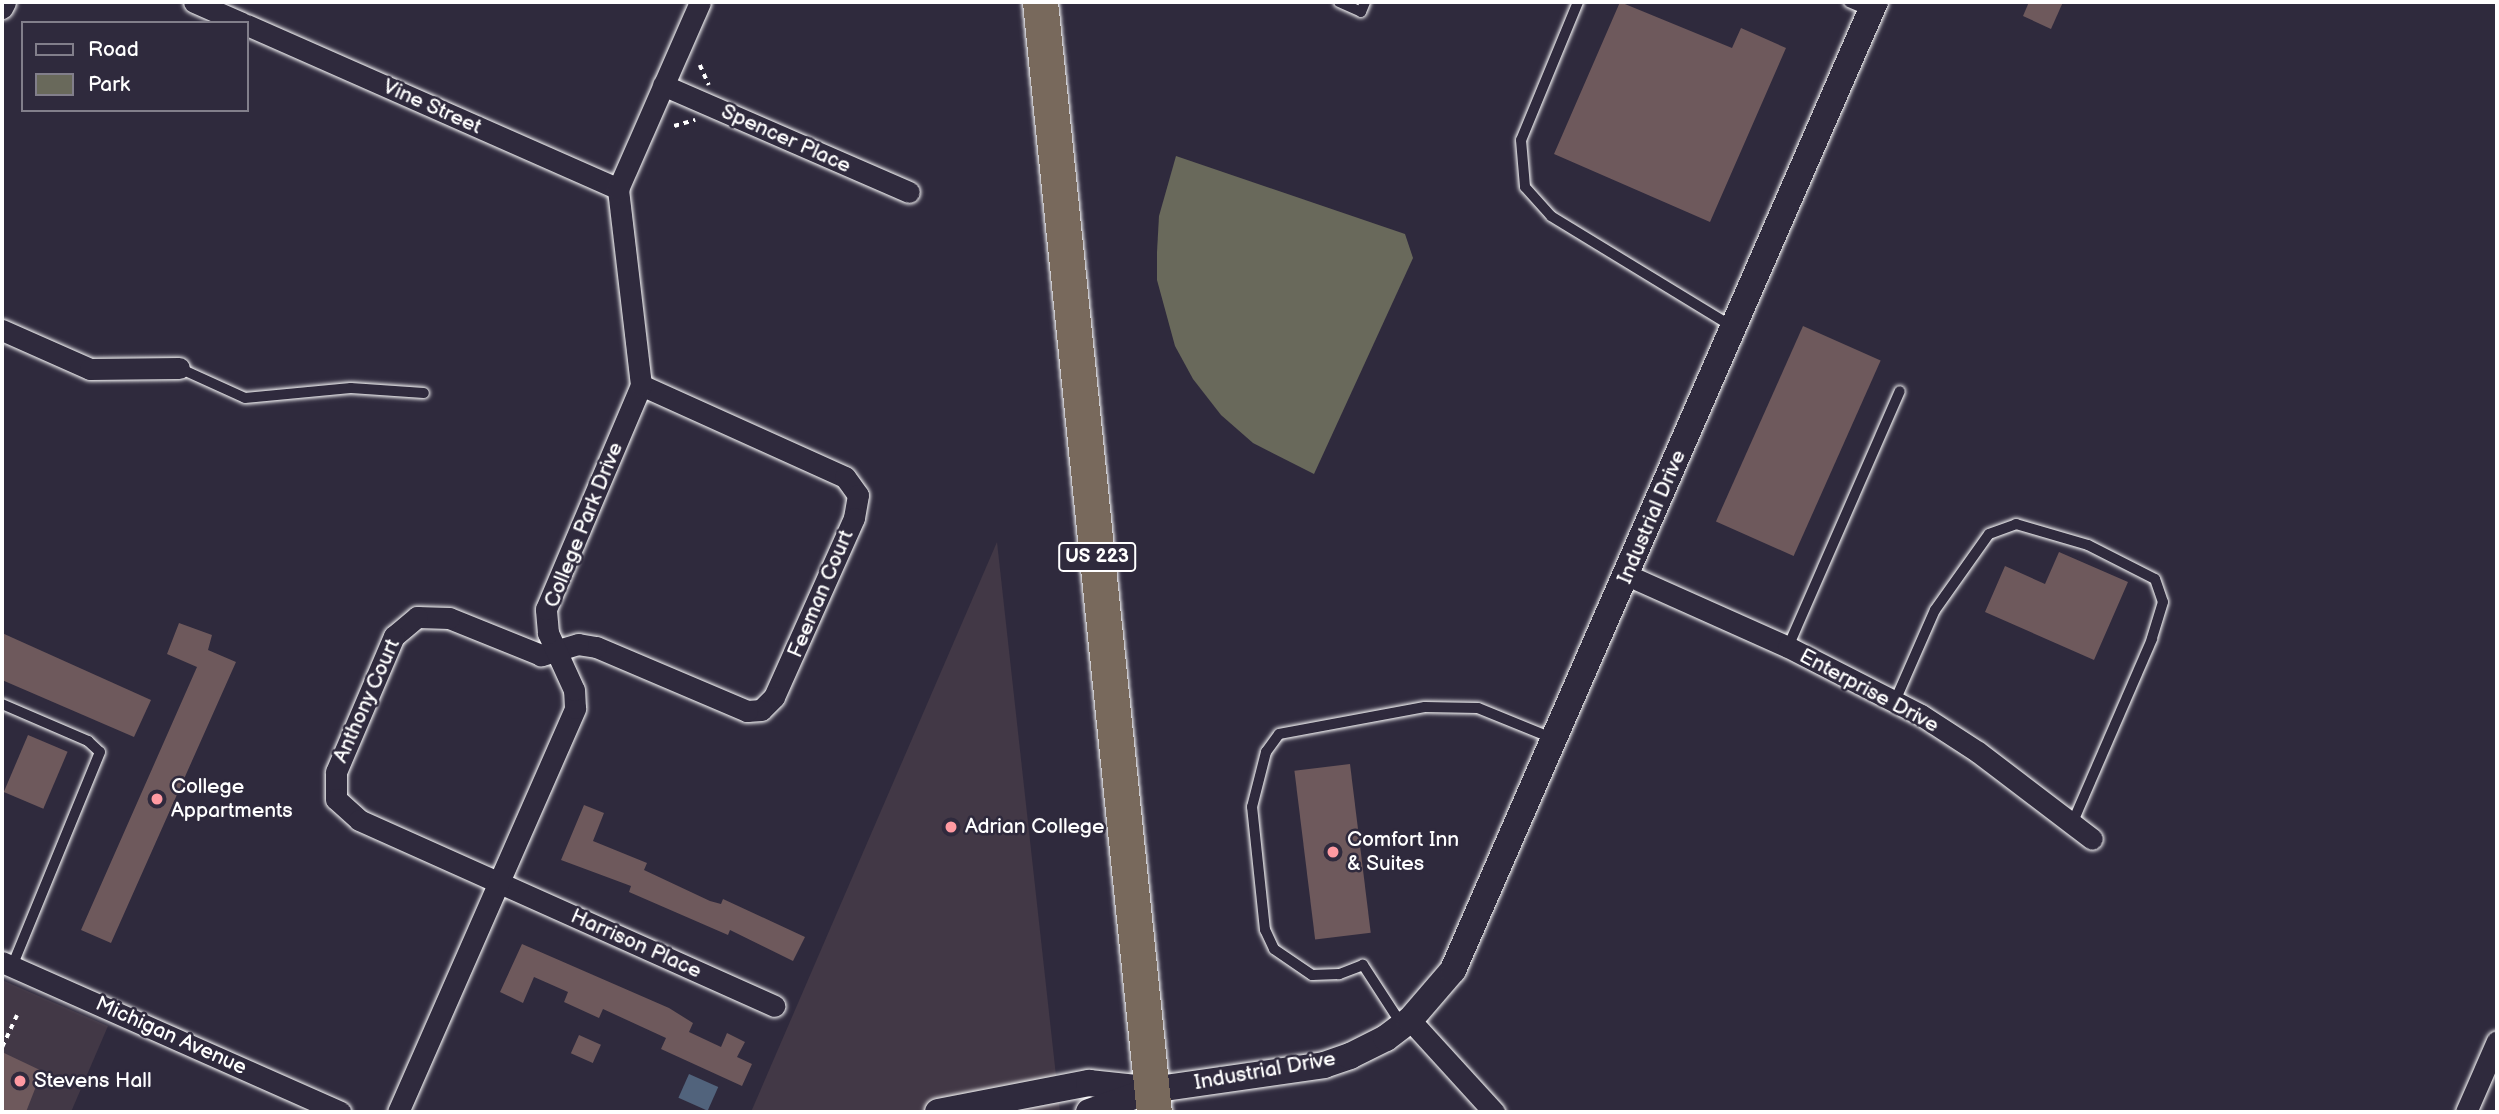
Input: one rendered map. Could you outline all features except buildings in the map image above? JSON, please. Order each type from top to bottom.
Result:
[{"type":"highway","name":"US 223","points":[[1040,2],[1153,1101]]},
{"type":"street","points":[[2,8],[5,2]]},
{"type":"street","points":[[194,2],[237,21]]},
{"type":"street","points":[[618,189],[700,2]]},
{"type":"street","name":"Industrial Drive","points":[[1153,1101],[1324,1065],[1386,1038],[1406,1022],[1453,971],[1734,327],[1865,5]]},
{"type":"street","name":"Vine Street","points":[[248,25],[618,189]]},
{"type":"street","name":"Spencer Place","points":[[663,85],[909,192]]},
{"type":"street","name":"College Park Drive","points":[[398,1112],[575,708],[570,676],[556,650],[545,609],[641,386],[618,189]]},
{"type":"street","points":[[2,330],[90,369],[179,368]]},
{"type":"street","name":"Feeman Court","points":[[556,650],[578,644],[596,647],[728,706],[761,710],[784,678],[854,518],[858,495],[845,477],[641,386]]},
{"type":"street","name":"Enterprise Drive","points":[[1627,575],[1788,647],[1895,701],[1978,752],[2092,839]]},
{"type":"street","name":"Anthony Court","points":[[499,882],[359,821],[336,799],[336,772],[403,625],[417,617],[449,618],[541,655],[556,650]]},
{"type":"street","name":"Harrison Place","points":[[499,882],[774,1006]]},
{"type":"street","name":"Michigan Avenue","points":[[7,964],[340,1112]]},
{"type":"street","points":[[1406,1022],[1494,1112]]},
{"type":"street","points":[[2466,1112],[2497,1041]]},
{"type":"street","points":[[938,1112],[1089,1083],[1153,1101]]},
{"type":"street","points":[[1089,1112],[1153,1101]]},
{"type":"lane","points":[[1339,2],[1361,12],[1366,2]]},
{"type":"lane","points":[[1577,2],[1521,140],[1524,187],[1551,216],[1734,327]]},
{"type":"lane","points":[[179,368],[245,398],[351,388],[424,393]]},
{"type":"lane","points":[[1788,647],[1900,391]]},
{"type":"lane","points":[[1895,701],[1936,610],[1989,534],[2016,524],[2088,545],[2155,579],[2163,603],[2152,639],[2072,824]]},
{"type":"lane","points":[[2,704],[88,741],[100,752],[7,964]]},
{"type":"lane","points":[[1406,1022],[1363,965],[1339,974],[1312,975],[1274,949],[1265,930],[1252,807],[1266,752],[1279,734],[1425,707],[1478,708],[1555,740]]},
{"type":"path","points":[[700,65],[710,86]]},
{"type":"path","points":[[674,126],[697,120]]},
{"type":"path","points":[[2,1047],[17,1015]]},
{"type":"shaded area","name":"Adrian College","points":[[997,542],[1060,1112],[751,1112]]},
{"type":"shaded area","points":[[2,980],[108,1026],[71,1112],[2,1112]]},
{"type":"green space","points":[[1176,156],[1405,234],[1413,258],[1314,474],[1253,443],[1221,415],[1193,379],[1175,346],[1157,280],[1157,252],[1159,216]]},
{"type":"water","points":[[689,1074],[718,1087],[708,1111],[678,1098]]},
{"type":"place","name":"College Appartments","points":[[157,799]]},
{"type":"place","name":"Adrian College","points":[[951,827]]},
{"type":"place","name":"Comfort Inn & Suites","points":[[1333,852]]},
{"type":"place","name":"Stevens Hall","points":[[20,1081]]}]
